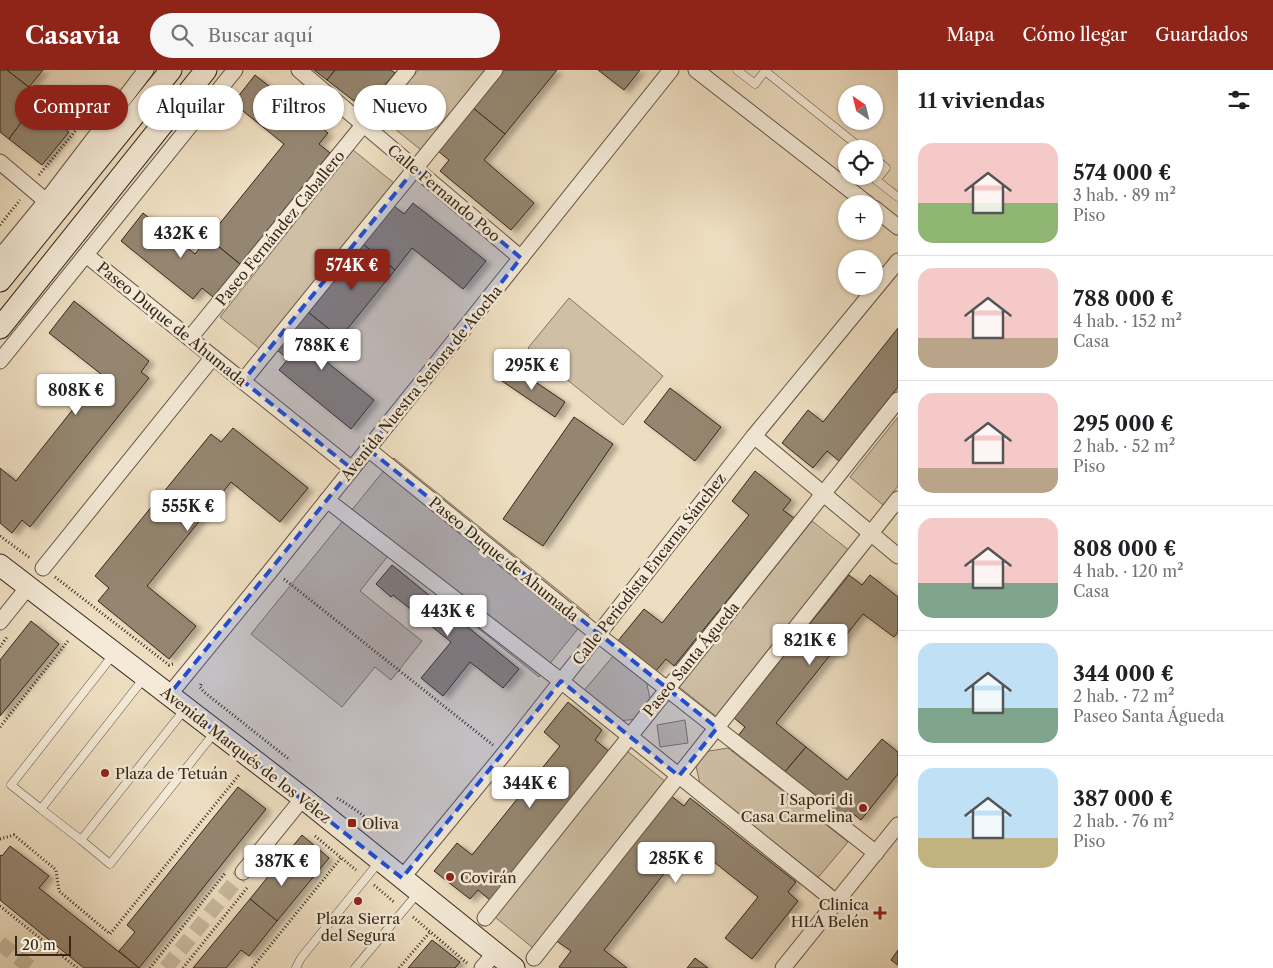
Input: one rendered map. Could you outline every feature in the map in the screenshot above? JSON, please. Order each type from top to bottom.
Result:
[{"type":"street","points":[[0,257],[146,70]]},
{"type":"street","points":[[0,281],[171,70]]},
{"type":"street","points":[[0,328],[206,70]]},
{"type":"street","points":[[0,361],[235,70]]},
{"type":"street","name":"Calle Fernando Poo","points":[[299,70],[354,117]]},
{"type":"street","name":"Paseo Fernández Caballero","points":[[396,85],[408,70]]},
{"type":"street","points":[[243,381],[495,70]]},
{"type":"street","name":"Avenida Nuestra Señora de Atocha","points":[[169,695],[671,70]]},
{"type":"street","points":[[696,70],[856,195]]},
{"type":"street","name":"Paseo Fernández Caballero","points":[[190,338],[360,130]]},
{"type":"street","name":"Calle Fernando Poo","points":[[370,130],[521,258]]},
{"type":"street","points":[[0,162],[46,200]]},
{"type":"street","points":[[883,215],[898,227]]},
{"type":"street","name":"Paseo Duque de Ahumada","points":[[86,255],[352,469]]},
{"type":"street","name":"Calle Periodista Encarna Sánchez","points":[[402,878],[504,754],[754,436],[898,261]]},
{"type":"street","points":[[43,568],[213,356]]},
{"type":"street","name":"Paseo Santa Águeda","points":[[485,918],[898,400]]},
{"type":"street","points":[[754,436],[898,556]]},
{"type":"street","name":"Paseo Duque de Ahumada","points":[[368,449],[597,634],[876,853]]},
{"type":"street","points":[[534,958],[898,498]]},
{"type":"street","points":[[327,500],[561,681],[836,902]]},
{"type":"street","name":"Avenida Marqués de los Vélez","points":[[0,565],[303,798],[420,892],[489,961],[514,968]]},
{"type":"street","points":[[0,622],[28,587]]},
{"type":"street","points":[[243,872],[303,798]]},
{"type":"street","points":[[783,968],[898,826]]},
{"type":"lane","points":[[737,70],[755,84],[765,71],[851,140]]},
{"type":"lane","points":[[882,185],[898,197]]},
{"type":"lane","points":[[114,653],[11,785],[110,864],[216,731]]},
{"type":"lane","points":[[41,809],[145,677]]},
{"type":"lane","points":[[81,840],[186,708]]},
{"type":"lane","points":[[296,968],[301,958],[380,860]]},
{"type":"lane","points":[[355,968],[420,892]]},
{"type":"path","points":[[0,225],[76,130]]},
{"type":"path","points":[[272,569],[504,754]]},
{"type":"path","points":[[0,727],[69,640]]},
{"type":"path","points":[[313,834],[474,968]]},
{"type":"path","points":[[252,968],[341,858]]},
{"type":"path","points":[[184,968],[247,888]]},
{"type":"path","points":[[0,906],[77,968]]},
{"type":"path","points":[[399,968],[430,932]]},
{"type":"highlighted area","points":[[415,169],[521,258],[368,449],[717,728],[679,776],[561,681],[402,878],[169,695],[352,469],[243,381]]},
{"type":"shaded area","points":[[418,70],[485,70],[446,119],[446,85],[406,85]]},
{"type":"shaded area","points":[[396,130],[437,130],[421,150]]},
{"type":"shaded area","points":[[353,150],[394,183],[260,349],[220,317]]},
{"type":"shaded area","points":[[569,298],[663,376],[623,425],[528,348]]},
{"type":"shaded area","points":[[898,417],[898,486],[883,505],[850,477]]},
{"type":"shaded area","points":[[394,458],[589,615],[539,677],[388,556],[360,591],[422,641],[391,680],[375,667],[342,707],[251,634]]},
{"type":"shaded area","points":[[812,521],[850,551],[717,717],[679,687]]},
{"type":"shaded area","points":[[614,655],[646,680],[651,703],[639,719],[617,721],[582,693]]},
{"type":"shaded area","points":[[685,720],[688,743],[660,747],[657,725]]},
{"type":"shaded area","points":[[728,748],[848,842],[816,880],[701,789],[695,761],[703,752]]},
{"type":"shaded area","points":[[627,751],[666,782],[533,948],[495,917]]},
{"type":"building","points":[[0,70],[7,70],[26,85],[15,85],[16,130],[9,139],[0,132]]},
{"type":"building","points":[[7,70],[43,70],[31,85],[26,85]]},
{"type":"building","points":[[314,70],[335,70],[327,80]]},
{"type":"building","points":[[335,70],[391,70],[395,73],[385,85],[354,85],[354,101],[344,93],[344,85],[333,85],[327,80]]},
{"type":"building","points":[[503,70],[557,70],[505,134],[473,108]]},
{"type":"building","points":[[598,70],[640,70],[624,90]]},
{"type":"building","points":[[255,75],[268,85],[253,85],[253,119],[243,111],[243,90]]},
{"type":"building","points":[[473,108],[505,134],[484,160],[534,203],[511,230],[440,171],[449,160],[438,151]]},
{"type":"building","points":[[16,130],[66,130],[69,132],[42,165],[9,139]]},
{"type":"building","points":[[267,130],[324,130],[328,133],[319,144],[330,153],[240,264],[208,238],[284,144]]},
{"type":"building","points":[[413,203],[486,261],[463,289],[412,248],[395,270],[363,244],[394,206],[404,214]]},
{"type":"building","points":[[143,213],[195,254],[208,238],[240,264],[213,297],[202,288],[193,299],[121,241]]},
{"type":"building","points":[[363,244],[395,270],[340,338],[308,312]]},
{"type":"building","points":[[74,301],[149,361],[141,372],[149,378],[30,527],[22,520],[12,533],[0,523],[0,468],[16,481],[101,374],[49,333]]},
{"type":"building","points":[[308,312],[340,338],[323,359],[374,400],[351,429],[279,370],[288,359],[277,350]]},
{"type":"building","points":[[898,328],[898,387],[839,461],[827,451],[813,468],[782,443],[808,410],[823,422]]},
{"type":"building","points":[[509,364],[565,402],[555,417],[499,379]]},
{"type":"building","points":[[670,388],[721,427],[695,461],[644,422]]},
{"type":"building","points":[[574,417],[613,444],[543,546],[503,519]]},
{"type":"building","points":[[233,428],[308,488],[280,522],[231,482],[147,586],[196,626],[169,659],[98,601],[109,588],[95,576],[211,434],[221,442]]},
{"type":"building","points":[[755,471],[791,500],[783,510],[794,518],[674,666],[666,659],[655,672],[617,642],[644,609],[662,623],[749,515],[732,501]]},
{"type":"building","points":[[392,565],[519,669],[503,688],[470,662],[443,696],[421,678],[451,642],[393,595],[391,597],[376,584]]},
{"type":"building","points":[[849,575],[862,585],[870,575],[898,597],[898,632],[894,637],[863,614],[776,723],[806,747],[783,774],[737,737],[745,727],[734,718]]},
{"type":"building","points":[[31,621],[59,644],[0,716],[0,660]]},
{"type":"building","points":[[568,702],[602,730],[595,740],[610,752],[490,900],[478,890],[470,899],[434,871],[457,843],[472,855],[560,746],[544,732]]},
{"type":"building","points":[[882,739],[898,752],[898,774],[861,820],[850,811],[841,821],[783,774],[806,747],[847,780]]},
{"type":"building","points":[[238,787],[266,809],[139,968],[119,951],[135,932],[127,925]]},
{"type":"building","points":[[670,795],[684,806],[690,798],[796,882],[788,892],[798,901],[752,959],[725,938],[758,897],[689,842],[604,950],[627,968],[559,967],[571,951],[555,940]]},
{"type":"building","points":[[302,835],[329,858],[315,875],[287,853]]},
{"type":"building","points":[[10,846],[49,876],[39,888],[139,968],[84,968],[0,900],[0,855],[2,856]]},
{"type":"building","points":[[287,853],[315,875],[277,921],[250,899]]},
{"type":"building","points":[[250,899],[277,921],[249,956],[241,950],[226,968],[193,968]]},
{"type":"building","points":[[432,940],[460,962],[455,968],[408,968]]},
{"type":"building","points":[[898,950],[898,965],[891,960]]},
{"type":"building","points":[[695,958],[708,968],[687,968]]},
{"type":"tunnel","points":[[166,968],[243,872]]},
{"type":"tunnel","points":[[0,943],[31,968]]},
{"type":"place","name":"Plaza de Tetuán","points":[[105,773]]},
{"type":"place","name":"I Sapori di Casa Carmelina","points":[[863,808]]},
{"type":"place","name":"Oliva","points":[[352,823]]},
{"type":"place","name":"Covirán","points":[[450,877]]},
{"type":"place","name":"Plaza Sierra del Segura","points":[[358,901]]},
{"type":"place","name":"Clinica HLA Belén","points":[[880,913]]}]
